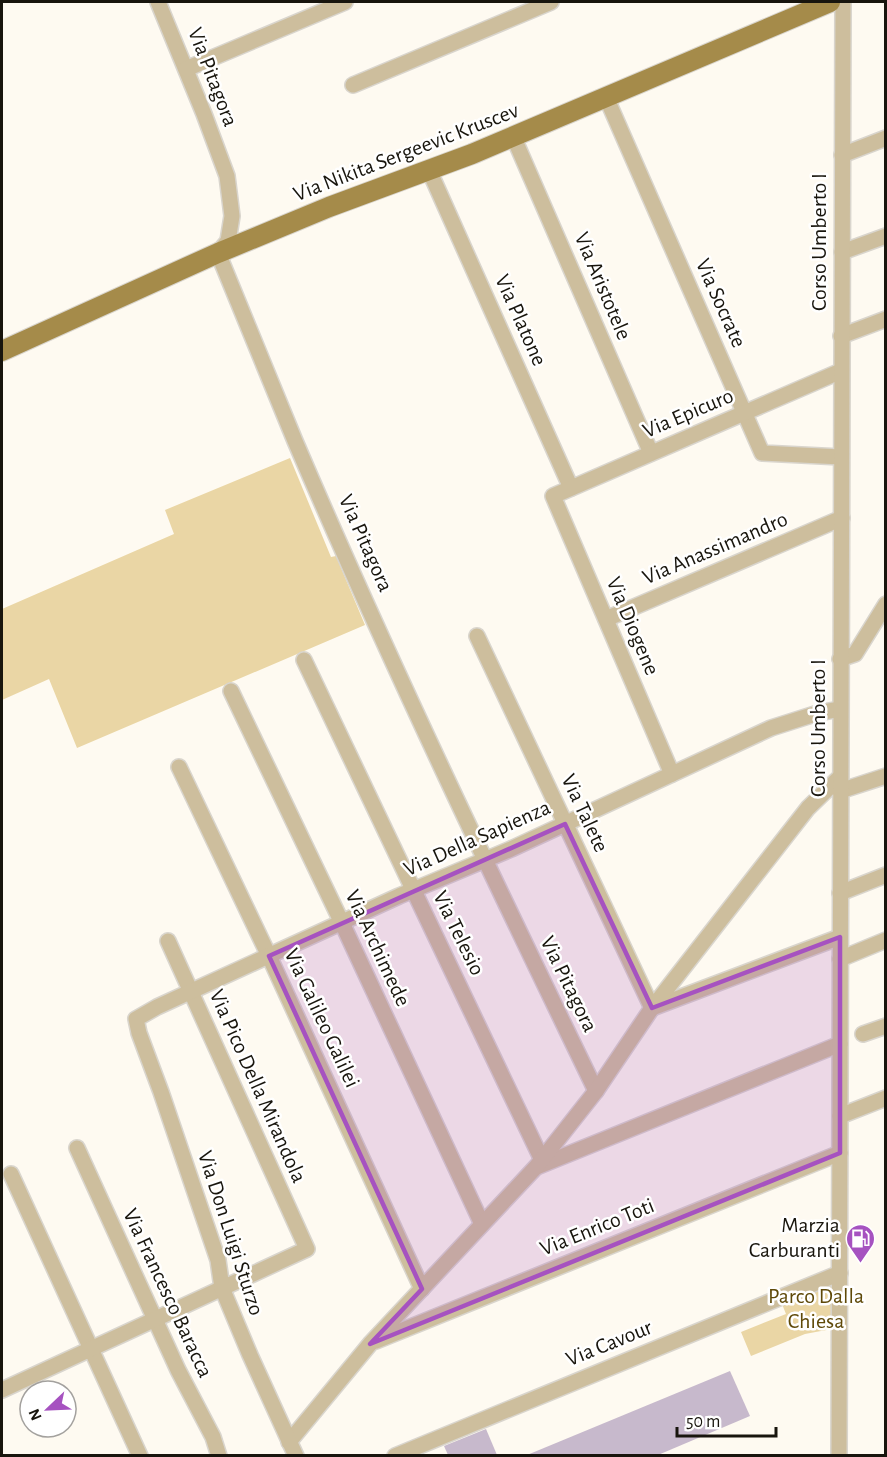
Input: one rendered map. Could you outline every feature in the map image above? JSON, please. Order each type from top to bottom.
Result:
[{"type":"main road","name":"Via Nikita Sergeevic Kruscev","points":[[2,351],[218,253],[329,207],[513,136],[830,2]]},
{"type":"street","name":"Via Pitagora","points":[[158,2],[227,176],[232,216],[228,241],[218,253],[296,442],[484,860],[596,1091]]},
{"type":"street","points":[[186,69],[345,2]]},
{"type":"street","points":[[353,85],[552,2]]},
{"type":"street","name":"Corso Umberto I","points":[[839,1455],[843,2]]},
{"type":"street","name":"Via Socrate","points":[[606,97],[762,453],[842,457]]},
{"type":"street","name":"Via Aristotele","points":[[513,136],[651,453]]},
{"type":"street","points":[[842,155],[885,138]]},
{"type":"street","name":"Via Platone","points":[[429,170],[571,488]]},
{"type":"street","points":[[842,252],[885,236]]},
{"type":"street","points":[[842,336],[885,319]]},
{"type":"street","name":"Via Epicuro","points":[[553,496],[841,371]]},
{"type":"street","name":"Via Diogene","points":[[553,496],[672,774]]},
{"type":"street","name":"Via Anassimandro","points":[[606,619],[842,518]]},
{"type":"street","points":[[840,659],[855,654],[885,604]]},
{"type":"street","name":"Via Talete","points":[[477,636],[652,1008]]},
{"type":"street","name":"Via Telesio","points":[[304,660],[539,1163]]},
{"type":"street","name":"Via Archimede","points":[[231,692],[342,923],[482,1224]]},
{"type":"street","name":"Via Della Sapienza","points":[[136,1019],[156,1007],[413,890],[565,824],[771,728],[818,712],[840,709]]},
{"type":"street","name":"Via Galileo Galilei","points":[[179,767],[269,956],[422,1289]]},
{"type":"street","points":[[293,1449],[370,1344],[539,1163],[596,1091],[652,1008],[808,808],[840,784],[885,776]]},
{"type":"street","points":[[840,893],[885,875]]},
{"type":"street","points":[[652,1008],[840,937]]},
{"type":"street","points":[[840,958],[885,940]]},
{"type":"street","name":"Via Pico Della Mirandola","points":[[168,941],[307,1249],[222,1288]]},
{"type":"street","name":"Via Don Luigi Sturzo","points":[[136,1019],[218,1260],[222,1288],[249,1355],[293,1449]]},
{"type":"street","points":[[863,1034],[885,1026]]},
{"type":"street","points":[[539,1163],[840,1044]]},
{"type":"street","points":[[840,1116],[885,1098]]},
{"type":"street","name":"Via Francesco Baracca","points":[[77,1148],[178,1370],[213,1437],[219,1455]]},
{"type":"street","name":"Via Enrico Toti","points":[[370,1344],[840,1153]]},
{"type":"street","points":[[11,1174],[140,1455]]},
{"type":"street","name":"Via Cavour","points":[[395,1455],[840,1273]]},
{"type":"street","points":[[2,1390],[222,1288]]},
{"type":"highlighted area","points":[[565,824],[652,1008],[840,937],[840,1153],[370,1344],[422,1289],[269,956]]},
{"type":"green space","points":[[290,458],[331,557],[336,556],[365,625],[77,748],[49,679],[2,700],[2,609],[174,534],[165,510]]},
{"type":"green space","name":"Parco Dalla Chiesa","points":[[839,1275],[837,1328],[805,1334],[751,1356],[741,1332],[786,1314],[780,1299]]},
{"type":"building","points":[[730,1371],[750,1416],[658,1455],[527,1455]]},
{"type":"building","points":[[486,1429],[497,1455],[448,1455],[444,1446]]},
{"type":"place","name":"Marzia Carburanti","points":[[861,1264]]}]
